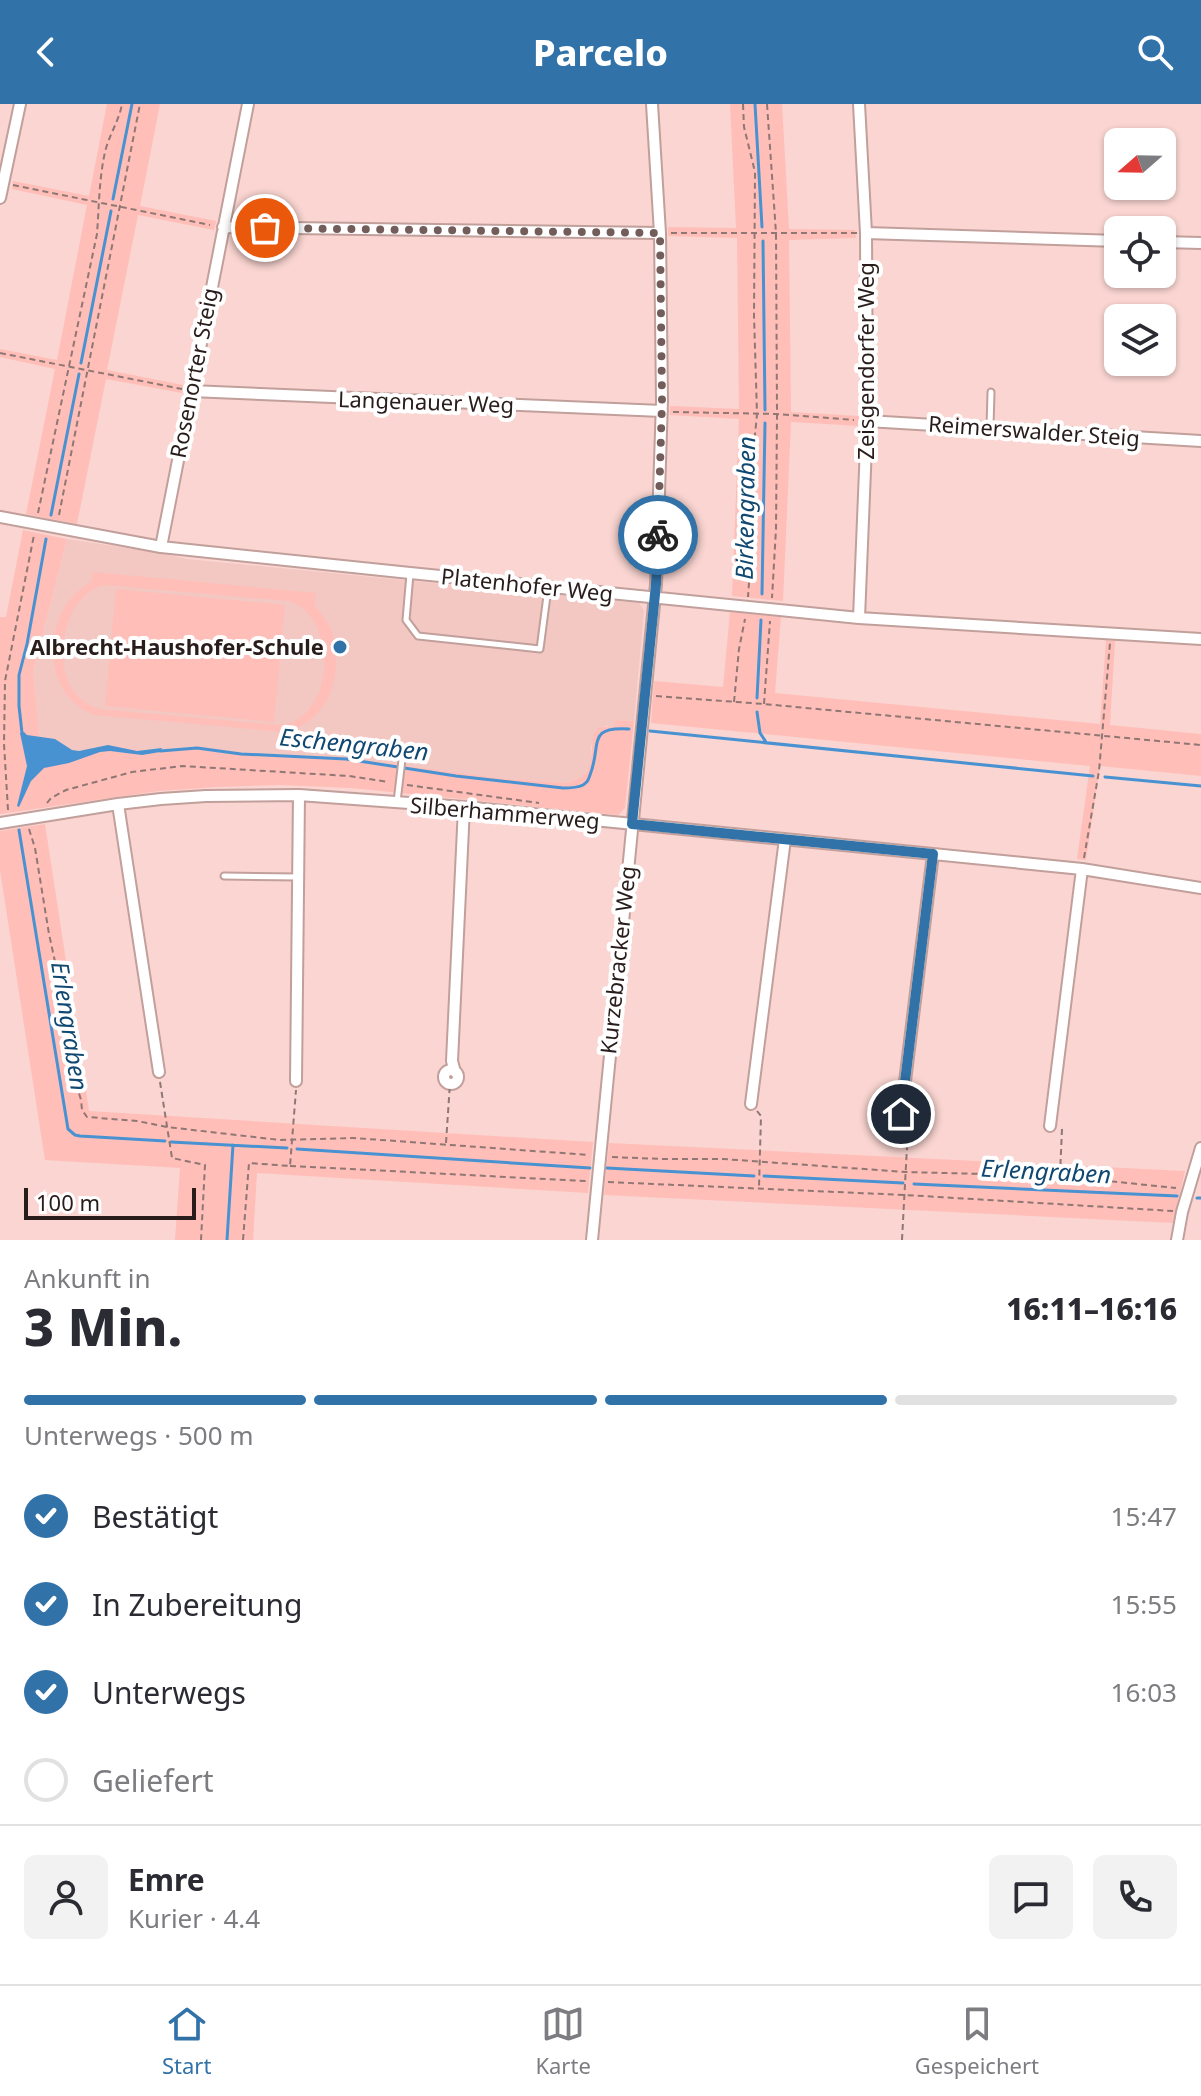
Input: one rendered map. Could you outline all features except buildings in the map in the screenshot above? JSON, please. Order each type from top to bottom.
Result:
[{"type":"street","points":[[0,198],[20,104]]},
{"type":"street","name":"Rosenorter Steig","points":[[161,547],[248,104]]},
{"type":"street","name":"Kurzebracker Weg","points":[[592,1240],[654,597],[662,411],[660,233],[652,104]]},
{"type":"street","name":"Zeisgendorfer Weg","points":[[859,104],[866,233],[867,421],[859,618]]},
{"type":"street","points":[[223,227],[660,233]]},
{"type":"street","points":[[866,233],[1104,241]]},
{"type":"street","points":[[1176,242],[1201,243]]},
{"type":"street","name":"Langenauer Weg","points":[[191,391],[662,411]]},
{"type":"street","name":"Reimerswalder Steig","points":[[867,421],[1201,441]]},
{"type":"street","name":"Platenhofer Weg","points":[[0,517],[161,547],[410,573],[859,618],[1201,639]]},
{"type":"street","points":[[296,1081],[299,795]]},
{"type":"street","name":"Silberhammerweg","points":[[4,822],[118,804],[206,796],[299,795],[464,807],[1082,869],[1201,888]]},
{"type":"street","points":[[118,804],[159,1072]]},
{"type":"street","points":[[452,1068],[464,807]]},
{"type":"street","points":[[751,1104],[785,839]]},
{"type":"street","points":[[901,1114],[933,854]]},
{"type":"street","points":[[1050,1126],[1082,869]]},
{"type":"street","points":[[1177,1240],[1201,1148]]},
{"type":"lane","points":[[990,428],[991,392]]},
{"type":"lane","points":[[410,573],[406,620],[418,636],[540,649],[548,587]]},
{"type":"lane","points":[[397,803],[402,754]]},
{"type":"lane","points":[[224,876],[299,877]]},
{"type":"path","points":[[4,822],[7,674],[97,234],[105,149],[122,104]]},
{"type":"path","points":[[57,528],[140,104]]},
{"type":"path","points":[[734,702],[747,605],[757,414],[755,172],[744,127],[743,104]]},
{"type":"path","points":[[764,704],[776,529],[777,414],[776,233],[767,104]]},
{"type":"path","points":[[3,183],[223,227]]},
{"type":"path","points":[[660,233],[866,233]]},
{"type":"path","points":[[0,353],[191,391]]},
{"type":"path","points":[[662,411],[777,414],[867,421]]},
{"type":"path","points":[[1082,869],[1097,785],[1111,634]]},
{"type":"path","points":[[0,673],[7,674]]},
{"type":"path","points":[[645,695],[1201,745]]},
{"type":"path","points":[[26,819],[35,848],[62,994],[67,1053],[83,1114],[91,1119],[137,1121],[292,1140],[354,1138],[599,1156],[723,1159],[906,1172],[1060,1176],[1188,1189]]},
{"type":"path","points":[[159,1072],[172,1158],[205,1165],[201,1240]]},
{"type":"path","points":[[290,1166],[296,1081]]},
{"type":"path","points":[[446,1145],[450,1083]]},
{"type":"path","points":[[751,1104],[761,1116],[759,1188]]},
{"type":"path","points":[[901,1114],[908,1128],[902,1240]]},
{"type":"path","points":[[1050,1126],[1062,1130],[1060,1176]]},
{"type":"path","points":[[243,1240],[249,1163],[905,1195],[1182,1212]]},
{"type":"shaded area","points":[[107,104],[160,104],[140,206],[216,221],[214,230],[138,215],[107,370],[183,385],[182,393],[106,379],[77,524],[26,514],[55,369],[0,357],[0,349],[57,360],[87,205],[12,189],[13,181],[89,196]]},
{"type":"shaded area","points":[[730,104],[782,104],[789,229],[855,230],[856,238],[789,240],[791,412],[859,416],[860,426],[791,422],[783,601],[732,596],[739,419],[670,415],[670,406],[739,409],[737,238],[668,236],[668,227],[736,228]]},
{"type":"shaded area","points":[[23,530],[67,539],[33,671],[39,736],[55,739],[79,751],[108,745],[141,751],[196,747],[251,754],[344,758],[509,779],[567,783],[587,771],[593,735],[598,728],[615,726],[616,720],[634,721],[625,808],[618,815],[351,788],[280,785],[159,791],[0,814],[0,617],[6,617]]},
{"type":"shaded area","name":"Albrecht-Haushofer-Schule","points":[[67,539],[187,559],[639,603],[644,611],[634,721],[617,720],[616,726],[606,726],[591,746],[587,771],[567,783],[509,779],[344,758],[251,754],[196,747],[141,751],[108,745],[72,750],[55,739],[39,736],[33,671]]},
{"type":"shaded area","points":[[93,572],[316,593],[315,605],[331,628],[335,648],[336,664],[330,694],[312,718],[299,727],[283,732],[95,715],[80,708],[60,684],[55,669],[54,637],[58,621],[70,599],[92,581]],"holes":[[[105,585],[289,601],[304,610],[315,623],[322,639],[324,658],[318,694],[309,709],[292,722],[278,725],[100,709],[83,701],[69,683],[63,651],[70,616],[91,591]]]},
{"type":"shaded area","points":[[116,589],[285,605],[274,722],[105,706]]},
{"type":"shaded area","points":[[730,612],[781,617],[775,693],[1100,724],[1106,640],[1115,641],[1110,725],[1201,734],[1201,776],[1100,766],[1086,860],[1077,859],[1090,766],[651,723],[654,681],[723,687]]},
{"type":"shaded area","points":[[45,824],[89,1111],[593,1142],[588,1193],[257,1173],[253,1240],[175,1240],[180,1168],[45,1160],[0,870],[0,831]]},
{"type":"shaded area","points":[[609,1143],[1185,1171],[1173,1223],[604,1195]]},
{"type":"water","points":[[20,733],[55,739],[79,751],[108,745],[137,751],[162,748],[160,752],[142,755],[100,752],[44,768],[31,781],[19,807],[27,766]]},
{"type":"waterway","points":[[113,199],[132,104]]},
{"type":"waterway","name":"Birkengraben","points":[[755,104],[762,227]]},
{"type":"waterway","points":[[81,363],[111,211]]},
{"type":"waterway","name":"Birkengraben","points":[[763,241],[765,410]]},
{"type":"waterway","points":[[51,515],[79,374]]},
{"type":"waterway","name":"Birkengraben","points":[[762,594],[765,423]]},
{"type":"waterway","points":[[22,733],[19,675],[46,539]]},
{"type":"waterway","name":"Birkengraben","points":[[757,698],[761,620]]},
{"type":"waterway","name":"Birkengraben","points":[[757,712],[760,733],[766,742]]},
{"type":"waterway","name":"Eschengraben","points":[[160,751],[197,748],[241,754],[346,759],[456,776],[571,788],[588,781],[601,734],[615,729],[629,729]]},
{"type":"waterway","name":"Eschengraben","points":[[650,731],[1093,776]]},
{"type":"waterway","name":"Eschengraben","points":[[1105,777],[1201,786]]},
{"type":"waterway","name":"Erlengraben","points":[[19,830],[68,1129],[80,1136],[165,1141]]},
{"type":"waterway","name":"Erlengraben","points":[[171,1142],[287,1148]]},
{"type":"waterway","points":[[227,1240],[233,1145]]},
{"type":"waterway","name":"Erlengraben","points":[[297,1149],[590,1168]]},
{"type":"waterway","name":"Erlengraben","points":[[607,1168],[754,1176]]},
{"type":"waterway","name":"Erlengraben","points":[[764,1176],[903,1183]]},
{"type":"waterway","name":"Erlengraben","points":[[914,1184],[1177,1196]]},
{"type":"way so far","points":[[265,228],[660,233],[662,401],[658,535]]},
{"type":"place","name":"Albrecht-Haushofer-Schule","points":[[340,647]]},
{"type":"route","points":[[658,535],[632,824],[933,854],[901,1114]]}]
